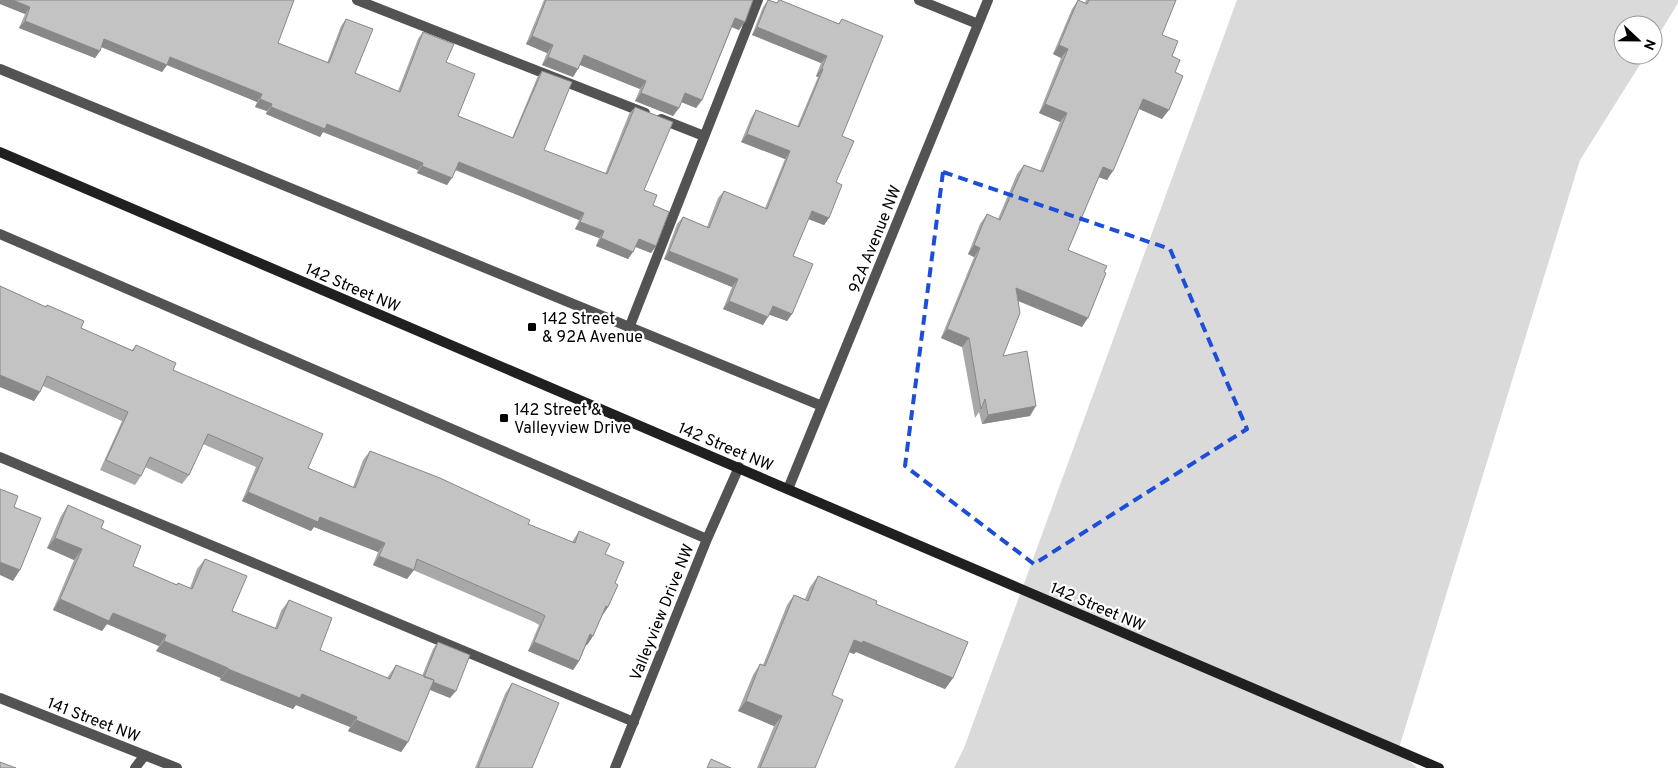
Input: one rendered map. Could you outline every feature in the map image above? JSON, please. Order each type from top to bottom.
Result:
[{"type":"main road","name":"142 Street NW","points":[[0,152],[1439,768]]},
{"type":"street","points":[[357,0],[704,136]]},
{"type":"street","points":[[629,328],[758,0]]},
{"type":"street","points":[[919,0],[978,24]]},
{"type":"street","name":"92A Avenue NW","points":[[788,489],[988,0]]},
{"type":"street","points":[[0,69],[822,406]]},
{"type":"street","points":[[0,234],[706,539]]},
{"type":"street","points":[[0,457],[634,722]]},
{"type":"street","name":"Valleyview Drive NW","points":[[615,768],[706,539],[739,468]]},
{"type":"street","name":"141 Street NW","points":[[0,698],[177,768]]},
{"type":"street","points":[[135,768],[145,756]]},
{"type":"highlighted area","points":[[943,172],[1170,249],[1247,429],[1034,564],[905,466]]},
{"type":"shaded area","points":[[1237,0],[1678,0],[1663,28],[1663,15],[1613,15],[1613,65],[1640,65],[1580,160],[1398,751],[1417,768],[954,768],[964,748]]},
{"type":"building","points":[[13,0],[294,0],[278,43],[329,63],[346,19],[373,29],[355,73],[400,92],[423,32],[454,44],[446,62],[475,74],[458,116],[513,138],[542,71],[572,82],[544,150],[607,174],[635,107],[673,122],[644,190],[657,195],[653,205],[669,212],[656,246],[639,239],[633,252],[601,238],[604,231],[580,222],[584,213],[459,162],[452,178],[422,166],[423,163],[327,124],[325,129],[271,107],[272,104],[260,99],[262,94],[170,57],[167,65],[104,39],[100,51],[25,21],[30,7]]},
{"type":"building","points":[[546,0],[753,0],[745,22],[735,18],[702,100],[685,93],[679,108],[641,93],[646,81],[584,55],[578,69],[548,57],[553,45],[532,36]]},
{"type":"building","points":[[768,0],[777,3],[780,0],[839,24],[842,19],[883,36],[842,136],[854,141],[836,182],[842,185],[829,218],[812,211],[793,256],[813,264],[792,314],[773,306],[768,317],[729,301],[738,279],[669,251],[683,217],[709,228],[724,191],[767,209],[790,151],[747,134],[756,110],[799,127],[823,69],[827,56],[757,27]]},
{"type":"building","points":[[1078,0],[1087,4],[1089,0],[1176,0],[1162,35],[1178,41],[1172,56],[1180,60],[1175,72],[1183,76],[1169,110],[1143,99],[1113,171],[1103,167],[1068,250],[1107,266],[1088,318],[1016,288],[1020,313],[1003,356],[1027,351],[1036,406],[988,415],[985,399],[981,409],[969,338],[947,329],[980,248],[974,245],[987,214],[1000,220],[1024,165],[1043,172],[1067,113],[1045,104],[1068,49],[1059,45]]},
{"type":"building","points":[[0,286],[46,307],[47,305],[84,321],[81,328],[133,351],[136,345],[176,363],[173,370],[323,434],[308,468],[355,488],[370,451],[440,478],[530,520],[528,524],[575,543],[579,531],[610,544],[605,554],[624,562],[615,583],[618,585],[608,607],[606,606],[593,636],[590,634],[579,661],[534,642],[545,616],[540,613],[417,559],[414,570],[379,556],[385,543],[320,517],[318,522],[248,492],[263,458],[208,434],[189,475],[150,457],[141,476],[106,460],[128,412],[47,376],[40,392],[0,375]]},
{"type":"building","points":[[0,489],[18,496],[14,507],[41,518],[20,570],[0,562]]},
{"type":"building","points":[[68,505],[104,521],[101,528],[141,546],[133,566],[177,585],[178,583],[192,589],[205,559],[247,576],[232,611],[277,629],[289,600],[332,618],[320,650],[390,679],[396,665],[434,680],[408,742],[356,720],[357,717],[302,694],[300,698],[228,669],[164,641],[166,635],[113,613],[109,621],[60,599],[82,549],[55,538]]},
{"type":"building","points":[[818,576],[877,601],[876,604],[968,642],[953,678],[863,641],[862,643],[854,640],[832,695],[843,700],[815,768],[760,768],[782,716],[746,701],[760,664],[765,666],[794,595],[808,601]]},
{"type":"building","points":[[438,642],[470,655],[456,691],[424,677]]},
{"type":"building","points":[[512,683],[559,703],[532,768],[478,768]]},
{"type":"building","points":[[711,759],[731,768],[707,768]]},
{"type":"building","points":[[0,762],[16,768],[0,768]]},
{"type":"place","name":"142 Street & 92A Avenue","points":[[532,327]]},
{"type":"place","name":"142 Street & Valleyview Drive","points":[[504,418]]}]
